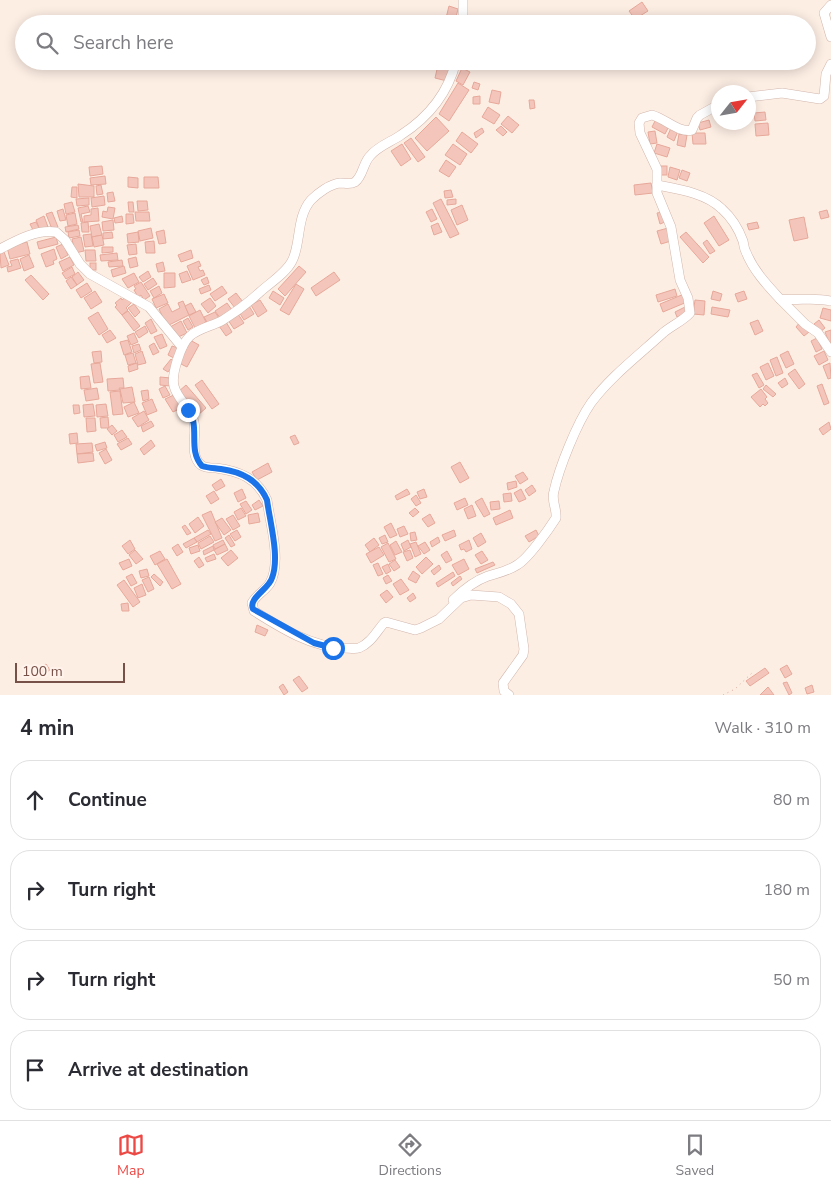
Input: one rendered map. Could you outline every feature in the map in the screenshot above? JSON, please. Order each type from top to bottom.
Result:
[{"type":"street","points":[[463,0],[464,15]]},
{"type":"street","points":[[831,5],[824,13],[831,37]]},
{"type":"street","points":[[756,96],[782,93],[820,99],[824,96],[826,74],[831,64]]},
{"type":"street","points":[[454,70],[451,79],[439,100],[419,122],[370,156],[356,180],[352,183],[338,183],[323,190],[312,200],[298,231],[293,261],[285,270],[233,314],[190,336],[182,347],[177,362],[174,386],[194,420],[194,451],[198,461],[206,467],[236,472],[250,478],[263,491],[267,500],[275,563],[273,578],[269,585],[252,603],[254,611],[314,643],[333,648],[360,647],[373,638],[382,624],[386,622],[415,630],[429,626],[461,598],[471,595],[499,597],[515,606],[519,614],[524,649],[523,655],[503,684],[504,691],[509,695]]},
{"type":"street","points":[[429,626],[466,587],[518,565],[532,549],[556,518],[553,492],[565,458],[590,404],[607,384],[663,333],[690,313],[688,298],[680,280],[671,227],[658,195],[657,169],[640,134],[640,120],[645,116],[652,115],[682,131],[689,131],[692,130],[697,118],[711,109]]},
{"type":"street","points":[[657,185],[681,189],[700,196],[721,208],[734,224],[743,241],[746,252],[763,281],[805,324],[818,334],[831,352]]},
{"type":"street","points":[[0,249],[41,232],[56,232],[65,240],[76,258],[90,274],[149,307],[182,347]]},
{"type":"street","points":[[780,299],[798,301],[816,298],[831,301]]},
{"type":"path","points":[[723,695],[735,689],[753,672]]},
{"type":"building","points":[[642,2],[648,11],[642,15],[632,15],[629,11]]},
{"type":"building","points":[[449,6],[458,9],[456,15],[447,15]]},
{"type":"building","points":[[437,70],[450,70],[447,81],[435,78]]},
{"type":"building","points":[[461,70],[470,72],[463,85],[456,81]]},
{"type":"building","points":[[474,82],[480,84],[478,90],[472,88]]},
{"type":"building","points":[[458,83],[469,90],[449,121],[439,114]]},
{"type":"building","points":[[492,90],[501,92],[499,104],[489,102]]},
{"type":"building","points":[[480,96],[480,104],[473,104],[473,97]]},
{"type":"building","points":[[529,100],[534,100],[535,108],[530,109]]},
{"type":"building","points":[[488,107],[500,115],[494,124],[482,117]]},
{"type":"building","points":[[765,112],[766,120],[756,121],[756,113]]},
{"type":"building","points":[[508,116],[519,125],[512,133],[501,124]]},
{"type":"building","points":[[436,117],[449,131],[427,151],[415,138]]},
{"type":"building","points":[[656,119],[669,126],[665,134],[652,127]]},
{"type":"building","points":[[709,120],[711,127],[700,130],[698,123]]},
{"type":"building","points":[[768,123],[769,135],[756,136],[756,124]]},
{"type":"building","points":[[501,126],[507,132],[503,136],[496,130]]},
{"type":"building","points":[[482,128],[484,132],[476,138],[474,133]]},
{"type":"building","points":[[671,128],[678,131],[674,141],[667,137]]},
{"type":"building","points":[[655,131],[657,143],[650,144],[648,132]]},
{"type":"building","points":[[462,132],[478,144],[471,153],[456,141]]},
{"type":"building","points":[[692,133],[705,133],[706,144],[693,144]]},
{"type":"building","points":[[679,134],[687,135],[685,147],[677,145]]},
{"type":"building","points":[[411,138],[425,157],[418,162],[404,143]]},
{"type":"building","points":[[402,144],[411,159],[401,166],[391,151]]},
{"type":"building","points":[[453,144],[467,154],[460,165],[445,155]]},
{"type":"building","points":[[657,144],[670,148],[667,157],[654,153]]},
{"type":"building","points":[[446,160],[456,167],[449,177],[439,171]]},
{"type":"building","points":[[102,166],[103,174],[90,176],[89,167]]},
{"type":"building","points":[[660,166],[667,166],[667,175],[660,175]]},
{"type":"building","points":[[670,167],[680,170],[677,180],[668,177]]},
{"type":"building","points":[[682,170],[690,173],[687,181],[679,178]]},
{"type":"building","points":[[105,176],[106,184],[91,185],[90,178]]},
{"type":"building","points":[[128,177],[138,178],[138,188],[128,187]]},
{"type":"building","points":[[144,177],[158,177],[159,188],[144,188]]},
{"type":"building","points":[[651,183],[653,193],[635,195],[634,185]]},
{"type":"building","points":[[78,184],[94,186],[94,197],[79,197]]},
{"type":"building","points":[[101,185],[103,194],[97,195],[96,186]]},
{"type":"building","points":[[72,187],[77,187],[77,198],[71,197]]},
{"type":"building","points":[[451,190],[453,197],[445,198],[444,191]]},
{"type":"building","points":[[113,192],[115,201],[108,202],[107,193]]},
{"type":"building","points":[[104,196],[105,205],[92,207],[91,198]]},
{"type":"building","points":[[89,198],[89,205],[77,206],[76,199]]},
{"type":"building","points":[[441,199],[459,234],[450,238],[433,203]]},
{"type":"building","points":[[456,199],[456,204],[447,205],[447,200]]},
{"type":"building","points":[[137,201],[147,201],[148,210],[138,211]]},
{"type":"building","points":[[72,202],[75,212],[66,214],[64,204]]},
{"type":"building","points":[[128,202],[133,202],[134,212],[129,212]]},
{"type":"building","points":[[462,205],[468,220],[457,225],[451,210]]},
{"type":"building","points":[[88,206],[90,212],[81,214],[83,222],[81,222],[78,208]]},
{"type":"building","points":[[108,207],[115,208],[113,219],[102,217],[103,211],[107,212]]},
{"type":"building","points":[[98,208],[99,221],[84,222],[84,216],[91,215],[91,209]]},
{"type":"building","points":[[63,209],[66,220],[60,221],[57,211]]},
{"type":"building","points":[[432,209],[437,219],[431,222],[426,212]]},
{"type":"building","points":[[827,210],[829,217],[821,219],[819,212]]},
{"type":"building","points":[[52,212],[58,227],[52,229],[46,214]]},
{"type":"building","points":[[135,212],[149,212],[150,221],[136,221]]},
{"type":"building","points":[[663,212],[665,222],[660,224],[657,213]]},
{"type":"building","points":[[75,213],[77,224],[68,226],[66,215]]},
{"type":"building","points":[[126,214],[133,214],[134,223],[126,224]]},
{"type":"building","points":[[44,216],[48,227],[40,230],[36,220]]},
{"type":"building","points":[[122,216],[123,222],[115,223],[114,218]]},
{"type":"building","points":[[714,216],[729,240],[719,246],[704,223]]},
{"type":"building","points":[[804,217],[808,238],[794,241],[789,220]]},
{"type":"building","points":[[113,220],[114,230],[103,231],[102,222]]},
{"type":"building","points":[[36,222],[40,230],[34,232],[30,224]]},
{"type":"building","points":[[88,222],[89,232],[82,232],[81,223]]},
{"type":"building","points":[[757,222],[759,228],[749,230],[747,224]]},
{"type":"building","points":[[438,223],[442,232],[434,235],[431,226]]},
{"type":"building","points":[[99,224],[102,235],[92,237],[90,226]]},
{"type":"building","points":[[78,225],[79,229],[66,232],[65,227]]},
{"type":"building","points":[[151,228],[153,238],[140,241],[138,231]]},
{"type":"building","points":[[668,228],[671,241],[661,244],[657,231]]},
{"type":"building","points":[[79,230],[80,236],[69,238],[68,232]]},
{"type":"building","points":[[164,230],[166,243],[159,244],[156,232]]},
{"type":"building","points":[[112,232],[113,238],[103,239],[103,233]]},
{"type":"building","points":[[138,232],[139,242],[128,243],[127,234]]},
{"type":"building","points":[[686,232],[709,257],[703,263],[680,237]]},
{"type":"building","points":[[91,234],[93,246],[85,247],[83,235]]},
{"type":"building","points":[[102,235],[104,245],[94,247],[92,237]]},
{"type":"building","points":[[56,237],[58,244],[39,249],[37,242]]},
{"type":"building","points":[[81,237],[84,251],[75,253],[72,239]]},
{"type":"building","points":[[707,240],[715,251],[710,254],[703,243]]},
{"type":"building","points":[[154,241],[155,253],[146,253],[145,242]]},
{"type":"building","points":[[27,242],[30,254],[10,259],[7,247]]},
{"type":"building","points":[[63,244],[68,255],[61,259],[56,247]]},
{"type":"building","points":[[136,244],[137,254],[129,255],[127,245]]},
{"type":"building","points":[[102,247],[113,247],[113,252],[102,253]]},
{"type":"building","points":[[54,249],[57,259],[53,261],[54,264],[46,267],[41,254]]},
{"type":"building","points":[[85,250],[95,250],[96,261],[86,261]]},
{"type":"building","points":[[191,250],[193,258],[181,262],[178,255]]},
{"type":"building","points":[[4,252],[9,265],[1,268],[0,254]]},
{"type":"building","points":[[117,253],[118,260],[101,261],[100,255]]},
{"type":"building","points":[[29,255],[34,267],[24,271],[20,259]]},
{"type":"building","points":[[70,257],[74,265],[63,271],[59,262]]},
{"type":"building","points":[[136,257],[138,266],[130,268],[128,259]]},
{"type":"building","points":[[18,259],[21,268],[8,272],[7,267],[12,266],[10,261]]},
{"type":"building","points":[[122,260],[123,266],[109,267],[108,262]]},
{"type":"building","points":[[199,261],[201,266],[198,267],[200,271],[203,270],[205,275],[193,280],[187,266]]},
{"type":"building","points":[[163,262],[165,271],[158,272],[156,264]]},
{"type":"building","points":[[90,263],[96,263],[96,270],[90,270]]},
{"type":"building","points":[[124,266],[126,273],[113,277],[111,270]]},
{"type":"building","points":[[299,266],[306,272],[285,296],[278,289]]},
{"type":"building","points":[[72,267],[75,274],[66,279],[62,273]]},
{"type":"building","points":[[148,271],[151,277],[143,282],[139,277]]},
{"type":"building","points":[[187,271],[191,280],[182,283],[179,274]]},
{"type":"building","points":[[78,272],[84,280],[77,285],[72,277]]},
{"type":"building","points":[[334,272],[340,280],[316,296],[311,288]]},
{"type":"building","points":[[134,273],[139,282],[128,288],[122,279]]},
{"type":"building","points":[[164,273],[175,273],[175,287],[164,288]]},
{"type":"building","points":[[31,275],[49,294],[43,300],[25,280]]},
{"type":"building","points":[[71,277],[77,285],[71,289],[66,281]]},
{"type":"building","points":[[207,277],[209,283],[204,285],[201,280]]},
{"type":"building","points":[[153,278],[157,284],[148,290],[144,284]]},
{"type":"building","points":[[141,282],[150,296],[144,300],[141,295],[138,297],[134,290],[136,289],[134,286]]},
{"type":"building","points":[[87,283],[92,291],[81,298],[76,290]]},
{"type":"building","points":[[296,284],[304,289],[289,315],[280,310]]},
{"type":"building","points":[[209,285],[211,290],[201,294],[199,289]]},
{"type":"building","points":[[159,286],[162,293],[154,298],[150,291]]},
{"type":"building","points":[[222,286],[227,293],[215,301],[210,294]]},
{"type":"building","points":[[675,289],[677,296],[658,302],[656,295]]},
{"type":"building","points":[[95,291],[102,302],[91,309],[84,298]]},
{"type":"building","points":[[273,291],[284,298],[280,305],[269,298]]},
{"type":"building","points":[[713,291],[722,294],[720,301],[711,299]]},
{"type":"building","points":[[744,291],[747,299],[738,302],[735,294]]},
{"type":"building","points":[[236,293],[243,302],[235,308],[228,299]]},
{"type":"building","points":[[164,294],[168,303],[156,308],[152,299]]},
{"type":"building","points":[[684,294],[687,302],[663,312],[660,304]]},
{"type":"building","points":[[127,296],[132,302],[126,308],[128,310],[122,315],[115,307],[117,305],[115,303]]},
{"type":"building","points":[[210,298],[216,306],[208,313],[201,304]]},
{"type":"building","points":[[260,300],[267,311],[258,317],[251,305]]},
{"type":"building","points":[[695,300],[705,301],[704,315],[693,314]]},
{"type":"building","points":[[183,301],[189,315],[167,326],[159,309],[168,304],[172,312],[180,308],[178,303]]},
{"type":"building","points":[[191,303],[196,312],[189,315],[185,306]]},
{"type":"building","points":[[227,303],[232,310],[221,319],[215,311]]},
{"type":"building","points":[[134,304],[140,312],[135,317],[128,308]]},
{"type":"building","points":[[249,306],[254,314],[244,320],[239,312]]},
{"type":"building","points":[[687,306],[690,312],[677,317],[675,312]]},
{"type":"building","points":[[712,307],[730,310],[728,317],[711,314]]},
{"type":"building","points":[[823,308],[831,310],[831,321],[820,318]]},
{"type":"building","points":[[200,310],[206,322],[195,328],[189,316]]},
{"type":"building","points":[[128,311],[140,326],[134,331],[122,315]]},
{"type":"building","points":[[98,312],[108,329],[99,335],[88,318]]},
{"type":"building","points":[[215,312],[219,318],[208,324],[204,317]]},
{"type":"building","points":[[238,314],[244,323],[234,329],[228,320]]},
{"type":"building","points":[[188,318],[193,327],[188,330],[183,321]]},
{"type":"building","points":[[151,319],[157,331],[151,334],[145,323]]},
{"type":"building","points":[[758,320],[763,331],[755,335],[750,323]]},
{"type":"building","points":[[819,320],[825,328],[820,332],[814,324]]},
{"type":"building","points":[[181,321],[187,333],[176,338],[170,327]]},
{"type":"building","points":[[226,322],[232,332],[226,336],[219,326]]},
{"type":"building","points":[[800,322],[809,332],[804,336],[796,327]]},
{"type":"building","points":[[145,326],[148,332],[139,338],[135,332]]},
{"type":"building","points":[[110,330],[116,338],[107,343],[102,335]]},
{"type":"building","points":[[831,330],[831,347],[825,332]]},
{"type":"building","points":[[134,333],[138,342],[131,345],[127,336]]},
{"type":"building","points":[[162,334],[167,346],[160,349],[154,337]]},
{"type":"building","points":[[817,338],[822,349],[816,352],[811,341]]},
{"type":"building","points":[[128,340],[132,352],[124,355],[120,342]]},
{"type":"building","points":[[190,340],[199,345],[187,367],[179,363]]},
{"type":"building","points":[[154,343],[159,352],[153,355],[149,346]]},
{"type":"building","points":[[139,344],[141,350],[134,353],[132,346]]},
{"type":"building","points":[[172,346],[178,348],[174,358],[168,355]]},
{"type":"building","points":[[101,351],[102,362],[94,363],[92,352]]},
{"type":"building","points":[[142,351],[146,363],[138,365],[135,354]]},
{"type":"building","points":[[788,351],[794,364],[786,368],[780,355]]},
{"type":"building","points":[[824,351],[828,360],[819,365],[814,356]]},
{"type":"building","points":[[133,353],[136,363],[128,365],[125,355]]},
{"type":"building","points":[[777,357],[783,373],[776,376],[770,360]]},
{"type":"building","points":[[171,359],[175,363],[168,372],[163,369]]},
{"type":"building","points":[[100,363],[103,382],[94,383],[91,364]]},
{"type":"building","points":[[137,363],[138,369],[129,372],[128,366]]},
{"type":"building","points":[[768,363],[774,376],[766,380],[760,367]]},
{"type":"building","points":[[830,363],[831,378],[828,379],[823,366]]},
{"type":"building","points":[[795,369],[805,384],[799,389],[788,374]]},
{"type":"building","points":[[757,373],[764,385],[759,388],[752,375]]},
{"type":"building","points":[[89,376],[91,388],[81,389],[80,377]]},
{"type":"building","points":[[160,377],[171,378],[170,386],[160,385]]},
{"type":"building","points":[[123,378],[124,388],[108,391],[107,379]]},
{"type":"building","points":[[785,378],[788,384],[782,388],[778,383]]},
{"type":"building","points":[[202,380],[219,404],[212,409],[195,385]]},
{"type":"building","points":[[822,384],[829,403],[824,405],[817,386]]},
{"type":"building","points":[[186,385],[206,408],[198,415],[178,392]]},
{"type":"building","points":[[766,385],[776,394],[773,397],[763,389]]},
{"type":"building","points":[[165,386],[170,395],[163,398],[159,389]]},
{"type":"building","points":[[132,387],[135,402],[123,403],[120,389]]},
{"type":"building","points":[[97,388],[99,399],[86,401],[84,390]]},
{"type":"building","points":[[761,389],[767,397],[765,399],[768,403],[760,407],[751,397]]},
{"type":"building","points":[[148,390],[149,399],[143,401],[141,391]]},
{"type":"building","points":[[120,391],[123,414],[113,415],[110,392]]},
{"type":"building","points":[[176,394],[183,407],[173,412],[165,399]]},
{"type":"building","points":[[152,399],[157,411],[147,415],[142,403]]},
{"type":"building","points":[[134,402],[139,413],[128,417],[124,407]]},
{"type":"building","points":[[93,404],[95,416],[84,417],[83,405]]},
{"type":"building","points":[[106,404],[108,416],[97,417],[96,405]]},
{"type":"building","points":[[73,405],[79,405],[80,413],[74,414]]},
{"type":"building","points":[[144,411],[149,420],[138,427],[132,418]]},
{"type":"building","points":[[108,417],[109,428],[101,428],[100,418]]},
{"type":"building","points":[[86,418],[95,418],[96,431],[87,432]]},
{"type":"building","points":[[151,421],[154,426],[143,432],[141,426]]},
{"type":"building","points":[[829,422],[831,429],[823,435],[819,429]]},
{"type":"building","points":[[112,425],[117,431],[112,435],[107,429]]},
{"type":"building","points":[[122,430],[127,437],[118,442],[114,435]]},
{"type":"building","points":[[77,433],[78,443],[70,444],[69,434]]},
{"type":"building","points":[[295,435],[299,443],[294,445],[290,437]]},
{"type":"building","points":[[128,438],[132,444],[121,450],[117,444]]},
{"type":"building","points":[[151,440],[155,446],[144,455],[140,449]]},
{"type":"building","points":[[105,442],[107,448],[97,451],[95,445]]},
{"type":"building","points":[[92,443],[93,452],[77,454],[76,444]]},
{"type":"building","points":[[106,449],[112,460],[105,464],[99,453]]},
{"type":"building","points":[[93,453],[94,461],[78,463],[77,454]]},
{"type":"building","points":[[460,462],[469,478],[460,483],[451,467]]},
{"type":"building","points":[[268,463],[272,472],[257,480],[252,472]]},
{"type":"building","points":[[523,472],[528,479],[520,484],[515,476]]},
{"type":"building","points":[[221,479],[225,486],[216,491],[212,485]]},
{"type":"building","points":[[516,481],[517,487],[508,490],[507,483]]},
{"type":"building","points":[[532,485],[536,491],[529,496],[525,490]]},
{"type":"building","points":[[242,489],[246,498],[238,502],[234,493]]},
{"type":"building","points":[[407,489],[410,494],[397,500],[395,496]]},
{"type":"building","points":[[424,489],[427,497],[420,499],[417,492]]},
{"type":"building","points":[[521,489],[526,499],[519,502],[514,493]]},
{"type":"building","points":[[214,491],[219,499],[211,504],[206,496]]},
{"type":"building","points":[[511,493],[512,501],[504,502],[503,494]]},
{"type":"building","points":[[416,495],[421,503],[416,506],[411,499]]},
{"type":"building","points":[[465,498],[468,505],[457,510],[454,503]]},
{"type":"building","points":[[482,498],[490,514],[484,517],[475,502]]},
{"type":"building","points":[[259,500],[263,506],[255,510],[252,505]]},
{"type":"building","points":[[246,501],[252,510],[246,514],[240,504]]},
{"type":"building","points":[[499,501],[500,509],[491,510],[490,502]]},
{"type":"building","points":[[472,505],[476,516],[468,519],[464,509]]},
{"type":"building","points":[[241,508],[246,516],[238,520],[234,512]]},
{"type":"building","points":[[415,508],[419,512],[413,517],[409,513]]},
{"type":"building","points":[[510,510],[513,518],[496,525],[493,518]]},
{"type":"building","points":[[211,511],[222,538],[215,541],[202,515]]},
{"type":"building","points":[[258,513],[260,522],[249,524],[248,515]]},
{"type":"building","points":[[430,514],[435,523],[428,527],[422,519]]},
{"type":"building","points":[[233,515],[240,526],[233,530],[226,519]]},
{"type":"building","points":[[198,517],[204,526],[195,533],[189,524]]},
{"type":"building","points":[[222,518],[231,530],[224,535],[215,522]]},
{"type":"building","points":[[391,523],[397,535],[390,538],[384,527]]},
{"type":"building","points":[[185,525],[191,533],[187,535],[182,527]]},
{"type":"building","points":[[404,526],[408,534],[400,537],[397,529]]},
{"type":"building","points":[[208,530],[211,534],[197,542],[194,538]]},
{"type":"building","points":[[237,530],[241,537],[235,541],[230,534]]},
{"type":"building","points":[[454,530],[456,536],[445,541],[442,535]]},
{"type":"building","points":[[536,530],[539,536],[529,542],[525,536]]},
{"type":"building","points":[[415,532],[417,540],[411,541],[410,533]]},
{"type":"building","points":[[481,533],[486,542],[478,547],[473,538]]},
{"type":"building","points":[[229,535],[235,545],[231,547],[225,538]]},
{"type":"building","points":[[385,535],[388,542],[382,544],[379,538]]},
{"type":"building","points":[[210,536],[214,542],[201,549],[198,543]]},
{"type":"building","points":[[438,537],[440,542],[432,547],[430,542]]},
{"type":"building","points":[[194,538],[197,542],[186,548],[183,544]]},
{"type":"building","points":[[374,538],[379,545],[370,552],[365,545]]},
{"type":"building","points":[[130,540],[135,549],[128,554],[122,546]]},
{"type":"building","points":[[223,540],[225,544],[215,549],[213,545]]},
{"type":"building","points":[[408,540],[411,547],[404,551],[401,544]]},
{"type":"building","points":[[469,540],[472,549],[466,552],[464,549],[461,550],[459,545]]},
{"type":"building","points":[[396,541],[402,552],[395,555],[390,545]]},
{"type":"building","points":[[416,542],[421,554],[415,557],[410,544]]},
{"type":"building","points":[[425,542],[430,550],[424,554],[418,546]]},
{"type":"building","points":[[388,543],[396,559],[389,562],[381,547]]},
{"type":"building","points":[[178,544],[183,552],[177,556],[172,548]]},
{"type":"building","points":[[225,544],[228,550],[217,555],[214,550]]},
{"type":"building","points":[[198,545],[200,551],[191,554],[189,548]]},
{"type":"building","points":[[213,546],[214,550],[204,555],[203,551]]},
{"type":"building","points":[[379,547],[384,555],[371,563],[366,554]]},
{"type":"building","points":[[135,550],[143,559],[136,564],[129,555]]},
{"type":"building","points":[[231,550],[238,558],[228,566],[221,558]]},
{"type":"building","points":[[410,550],[413,558],[407,561],[403,552]]},
{"type":"building","points":[[160,551],[165,559],[155,565],[150,556]]},
{"type":"building","points":[[447,551],[452,560],[446,563],[441,555]]},
{"type":"building","points":[[482,551],[488,560],[481,564],[475,555]]},
{"type":"building","points":[[214,554],[216,559],[207,562],[205,558]]},
{"type":"building","points":[[199,557],[204,565],[199,568],[194,561]]},
{"type":"building","points":[[426,557],[433,564],[422,574],[416,567]]},
{"type":"building","points":[[129,559],[132,566],[123,570],[119,563]]},
{"type":"building","points":[[167,559],[181,584],[172,589],[157,564]]},
{"type":"building","points":[[464,559],[469,569],[458,575],[452,565]]},
{"type":"building","points":[[395,560],[400,567],[394,571],[389,564]]},
{"type":"building","points":[[493,562],[495,565],[477,573],[475,569]]},
{"type":"building","points":[[378,563],[383,574],[378,576],[373,565]]},
{"type":"building","points":[[388,564],[391,571],[386,574],[382,567]]},
{"type":"building","points":[[439,565],[441,569],[434,575],[431,571]]},
{"type":"building","points":[[147,569],[149,576],[141,578],[139,571]]},
{"type":"building","points":[[413,571],[420,576],[416,583],[408,579]]},
{"type":"building","points":[[453,572],[455,576],[438,587],[436,583]]},
{"type":"building","points":[[132,574],[137,583],[131,586],[126,577]]},
{"type":"building","points":[[154,574],[163,582],[160,586],[151,577]]},
{"type":"building","points":[[388,575],[392,581],[386,584],[383,578]]},
{"type":"building","points":[[460,576],[462,579],[453,586],[451,583]]},
{"type":"building","points":[[149,577],[154,589],[148,592],[142,580]]},
{"type":"building","points":[[401,579],[409,590],[400,595],[393,584]]},
{"type":"building","points":[[124,580],[140,602],[133,607],[117,585]]},
{"type":"building","points":[[142,584],[146,595],[138,598],[134,588]]},
{"type":"building","points":[[387,590],[393,597],[386,603],[380,595]]},
{"type":"building","points":[[413,593],[416,598],[410,602],[407,598]]},
{"type":"building","points":[[128,603],[129,611],[122,611],[121,604]]},
{"type":"building","points":[[257,625],[268,630],[265,636],[255,632]]},
{"type":"building","points":[[46,664],[50,670],[43,674],[39,669]]},
{"type":"building","points":[[787,665],[792,674],[785,678],[780,669]]},
{"type":"building","points":[[765,668],[769,673],[750,686],[746,681]]},
{"type":"building","points":[[299,676],[308,688],[302,692],[293,680]]},
{"type":"building","points":[[787,682],[792,693],[789,695],[783,683]]},
{"type":"building","points":[[283,684],[288,692],[284,695],[279,687]]},
{"type":"building","points":[[812,685],[814,692],[807,694],[805,688]]},
{"type":"building","points":[[768,687],[774,695],[760,695]]},
{"type":"route","points":[[188,410],[194,420],[196,456],[202,466],[236,472],[250,478],[258,484],[267,500],[275,563],[273,578],[269,585],[252,603],[251,606],[254,611],[314,643],[333,648]]}]
